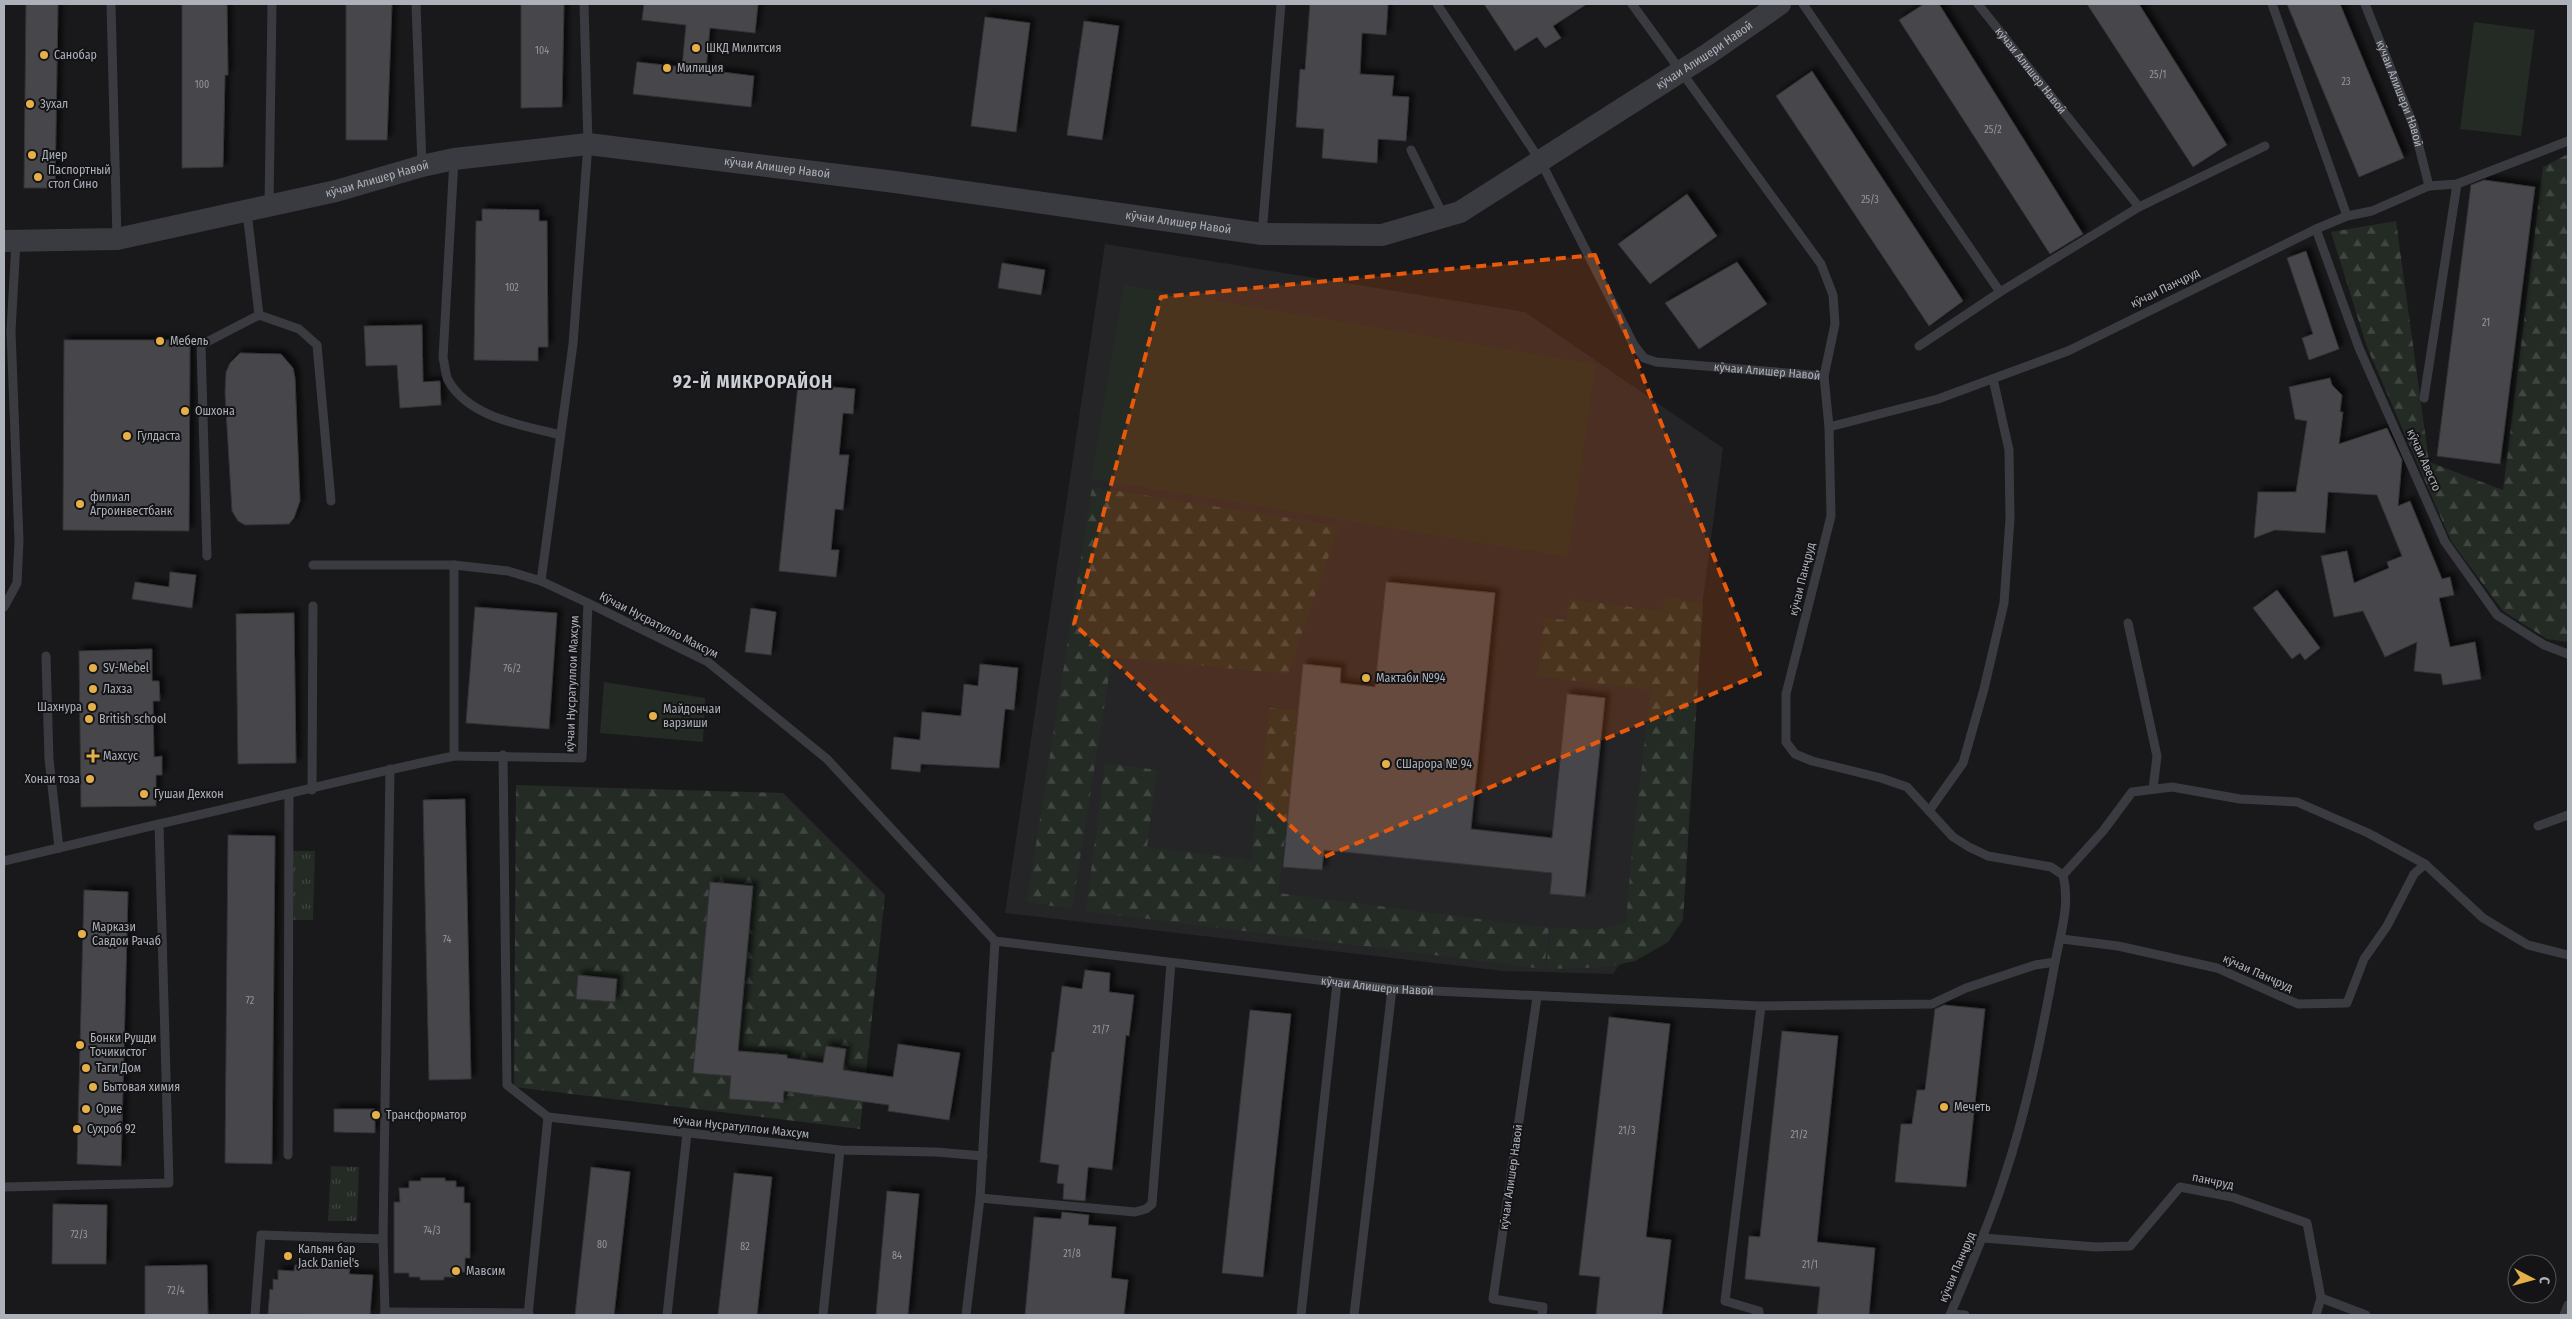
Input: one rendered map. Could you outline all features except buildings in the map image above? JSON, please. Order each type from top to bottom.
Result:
[{"type":"street","name":"кӯчаи Алишери Навоӣ","points":[[1628,105],[1780,4]]},
{"type":"street","name":"кӯчаи Алишер Навоӣ","points":[[10,241],[117,239],[336,192],[422,166],[454,159],[588,144],[895,182],[1262,234],[1382,235],[1443,215],[1460,212],[1628,105]]},
{"type":"lane","points":[[111,4],[117,239]]},
{"type":"lane","points":[[259,315],[258,209],[272,4]]},
{"type":"lane","points":[[416,4],[422,166]]},
{"type":"lane","points":[[541,581],[573,344],[588,144],[584,4]]},
{"type":"lane","points":[[1262,234],[1282,4]]},
{"type":"lane","name":"кӯчаи Алишер Навоӣ","points":[[1438,4],[1541,162],[1634,345],[1644,358],[1656,362],[1824,376],[1835,324],[1833,296],[1821,264],[1632,4]]},
{"type":"lane","points":[[1803,4],[2000,292]]},
{"type":"lane","name":"кӯчаи Алишер Навоӣ","points":[[1978,4],[2139,207]]},
{"type":"lane","points":[[2272,4],[2347,216]]},
{"type":"lane","name":"кӯчаи Алишери Навоӣ","points":[[2365,4],[2414,127],[2429,186]]},
{"type":"lane","name":"кӯчаи Панҷруд","points":[[1965,1315],[1950,1315],[1983,1238],[2005,1176],[2041,1040],[2055,962],[2062,939],[2067,890],[2064,875],[2051,867],[1988,856],[1969,847],[1952,836],[1907,787],[1881,778],[1812,761],[1795,754],[1786,742],[1786,694],[1831,516],[1829,427],[1938,399],[2068,351],[2316,229],[2347,216],[2372,211],[2429,186],[2457,184],[2568,141]]},
{"type":"lane","points":[[1919,346],[2000,292],[2139,207],[2265,146]]},
{"type":"lane","points":[[1411,150],[1443,215]]},
{"type":"lane","points":[[454,159],[443,358],[448,380],[463,398],[482,412],[560,435]]},
{"type":"lane","points":[[2424,398],[2457,184]]},
{"type":"lane","name":"кӯчаи Авесто","points":[[2316,229],[2359,348],[2416,472],[2445,542],[2498,614],[2544,645],[2568,654]]},
{"type":"lane","points":[[4,607],[17,583],[19,541],[11,331],[10,241]]},
{"type":"lane","points":[[207,556],[200,344],[259,315],[299,329],[317,345],[331,500]]},
{"type":"lane","points":[[1824,376],[1829,427]]},
{"type":"lane","points":[[1929,811],[1963,763],[1984,689],[2004,603],[2010,519],[2009,450],[1994,379]]},
{"type":"lane","points":[[313,565],[454,565],[454,756]]},
{"type":"lane","name":"Кӯчаи Нусратулло Максум","points":[[454,565],[508,571],[541,581],[708,662],[827,759],[995,941]]},
{"type":"lane","name":"кӯчаи Нусратуллои Махсум","points":[[4,861],[312,790],[390,769],[454,756],[503,755],[582,758],[588,603]]},
{"type":"lane","points":[[312,790],[313,606]]},
{"type":"lane","points":[[2128,623],[2158,756],[2153,789]]},
{"type":"lane","points":[[46,656],[48,758],[58,848]]},
{"type":"lane","points":[[390,769],[384,1313],[528,1314],[548,1117],[507,1085],[503,755]]},
{"type":"lane","points":[[2064,875],[2103,831],[2132,792],[2172,787],[2240,800],[2297,802],[2368,833],[2424,864],[2483,918],[2528,945],[2568,955]]},
{"type":"lane","points":[[288,1155],[289,795]]},
{"type":"lane","points":[[2538,826],[2568,815]]},
{"type":"lane","points":[[4,1187],[169,1183],[159,824]]},
{"type":"lane","name":"кӯчаи Панҷруд","points":[[2062,939],[2118,946],[2217,968],[2298,1004],[2347,1003],[2364,959],[2387,926],[2414,874],[2424,864]]},
{"type":"lane","points":[[966,1315],[980,1198],[995,941]]},
{"type":"lane","name":"кӯчаи Алишери Навоӣ","points":[[995,941],[1392,989],[1761,1006],[1932,1004],[1966,988],[2035,965],[2055,962]]},
{"type":"lane","points":[[980,1198],[1136,1212],[1146,1209],[1152,1204],[1171,962]]},
{"type":"lane","points":[[1301,1315],[1337,983]]},
{"type":"lane","points":[[1354,1315],[1392,989]]},
{"type":"lane","name":"кӯчаи Алишер Навоӣ","points":[[1537,997],[1493,1299],[1543,1307],[1542,1315]]},
{"type":"lane","points":[[1758,1315],[1759,1311],[1725,1301],[1761,1006]]},
{"type":"lane","name":"кӯчаи Нусратуллои Махсум","points":[[548,1117],[840,1150],[936,1152],[983,1156]]},
{"type":"lane","points":[[667,1315],[687,1133]]},
{"type":"lane","points":[[823,1315],[840,1150]]},
{"type":"lane","name":"панчруд","points":[[1983,1238],[2096,1247],[2130,1246],[2180,1187],[2232,1197],[2307,1223],[2321,1298]]},
{"type":"lane","points":[[255,1315],[261,1236],[384,1239]]},
{"type":"lane","points":[[2316,1315],[2321,1298],[2366,1315]]},
{"type":"lane","points":[[2564,1315],[2568,1305]]},
{"type":"highlighted area","points":[[1595,255],[1760,674],[1324,857],[1074,624],[1161,297]]},
{"type":"shaded area","name":"Мактаби №94","points":[[1105,244],[1525,312],[1723,448],[1662,908],[1613,974],[1503,971],[1005,913]]},
{"type":"green space","points":[[2474,22],[2535,30],[2521,136],[2460,129]]},
{"type":"green space","points":[[2568,154],[2568,642],[2547,639],[2503,611],[2451,541],[2367,347],[2331,232],[2396,221],[2429,462],[2503,490],[2543,167]]},
{"type":"green space","points":[[1124,285],[1596,364],[1568,557],[1091,479]]},
{"type":"green space","points":[[1092,487],[1339,526],[1288,674],[1112,657],[1072,909],[1027,902]]},
{"type":"green space","points":[[1664,596],[1703,604],[1683,920],[1668,942],[1635,961],[1606,967],[1546,969],[1551,928],[1596,930],[1626,922],[1632,850],[1651,690],[1537,676],[1544,618],[1566,620],[1569,599],[1663,611]]},
{"type":"green space","name":"Майдончаи варзиши","points":[[604,682],[705,698],[703,742],[600,733]]},
{"type":"green space","points":[[1270,708],[1301,711],[1278,893],[1549,928],[1544,969],[1086,911],[1105,763],[1157,770],[1147,847],[1251,860]]},
{"type":"green space","points":[[516,785],[783,793],[885,895],[860,1129],[514,1087]]},
{"type":"green space","points":[[286,851],[315,851],[313,920],[285,920]]},
{"type":"green space","points":[[331,1166],[359,1167],[357,1221],[328,1221]]},
{"type":"place","name":"ШКД Милитсия","points":[[696,48]]},
{"type":"place","name":"Санобар","points":[[44,55]]},
{"type":"place","name":"Милиция","points":[[667,68]]},
{"type":"place","name":"Зухал","points":[[30,104]]},
{"type":"place","name":"Диер","points":[[32,155]]},
{"type":"place","name":"Паспортный стол Сино","points":[[38,177]]},
{"type":"place","name":"Мебель","points":[[160,341]]},
{"type":"place","name":"Ошхона","points":[[185,411]]},
{"type":"place","name":"Гулдаста","points":[[127,436]]},
{"type":"place","name":"филиал Агроинвестбанк","points":[[80,504]]},
{"type":"place","name":"SV-Mebel","points":[[93,668]]},
{"type":"place","name":"Мактаби №94","points":[[1366,678]]},
{"type":"place","name":"Лахза","points":[[93,689]]},
{"type":"place","name":"Шахнура","points":[[92,707]]},
{"type":"place","name":"Майдончаи варзиши","points":[[653,716]]},
{"type":"place","name":"British school","points":[[89,719]]},
{"type":"place","name":"Махсус","points":[[93,756]]},
{"type":"place","name":"СШарора № 94","points":[[1386,764]]},
{"type":"place","name":"Хонаи тоза","points":[[90,779]]},
{"type":"place","name":"Гушаи Дехкон","points":[[144,794]]},
{"type":"place","name":"Маркази Савдои Рачаб","points":[[82,934]]},
{"type":"place","name":"Бонки Рушди Точикистог","points":[[80,1045]]},
{"type":"place","name":"Таги Дом","points":[[86,1068]]},
{"type":"place","name":"Бытовая химия","points":[[93,1087]]},
{"type":"place","name":"Мечеть","points":[[1944,1107]]},
{"type":"place","name":"Орие","points":[[86,1109]]},
{"type":"place","name":"Трансформатор","points":[[376,1115]]},
{"type":"place","name":"Сухроб 92","points":[[77,1129]]},
{"type":"place","name":"Кальян бар Jack Daniel's","points":[[288,1256]]},
{"type":"place","name":"Мавсим","points":[[456,1271]]},
{"type":"district","name":"92-Й МИКРОРАЙОН","points":[[753,382]]}]
